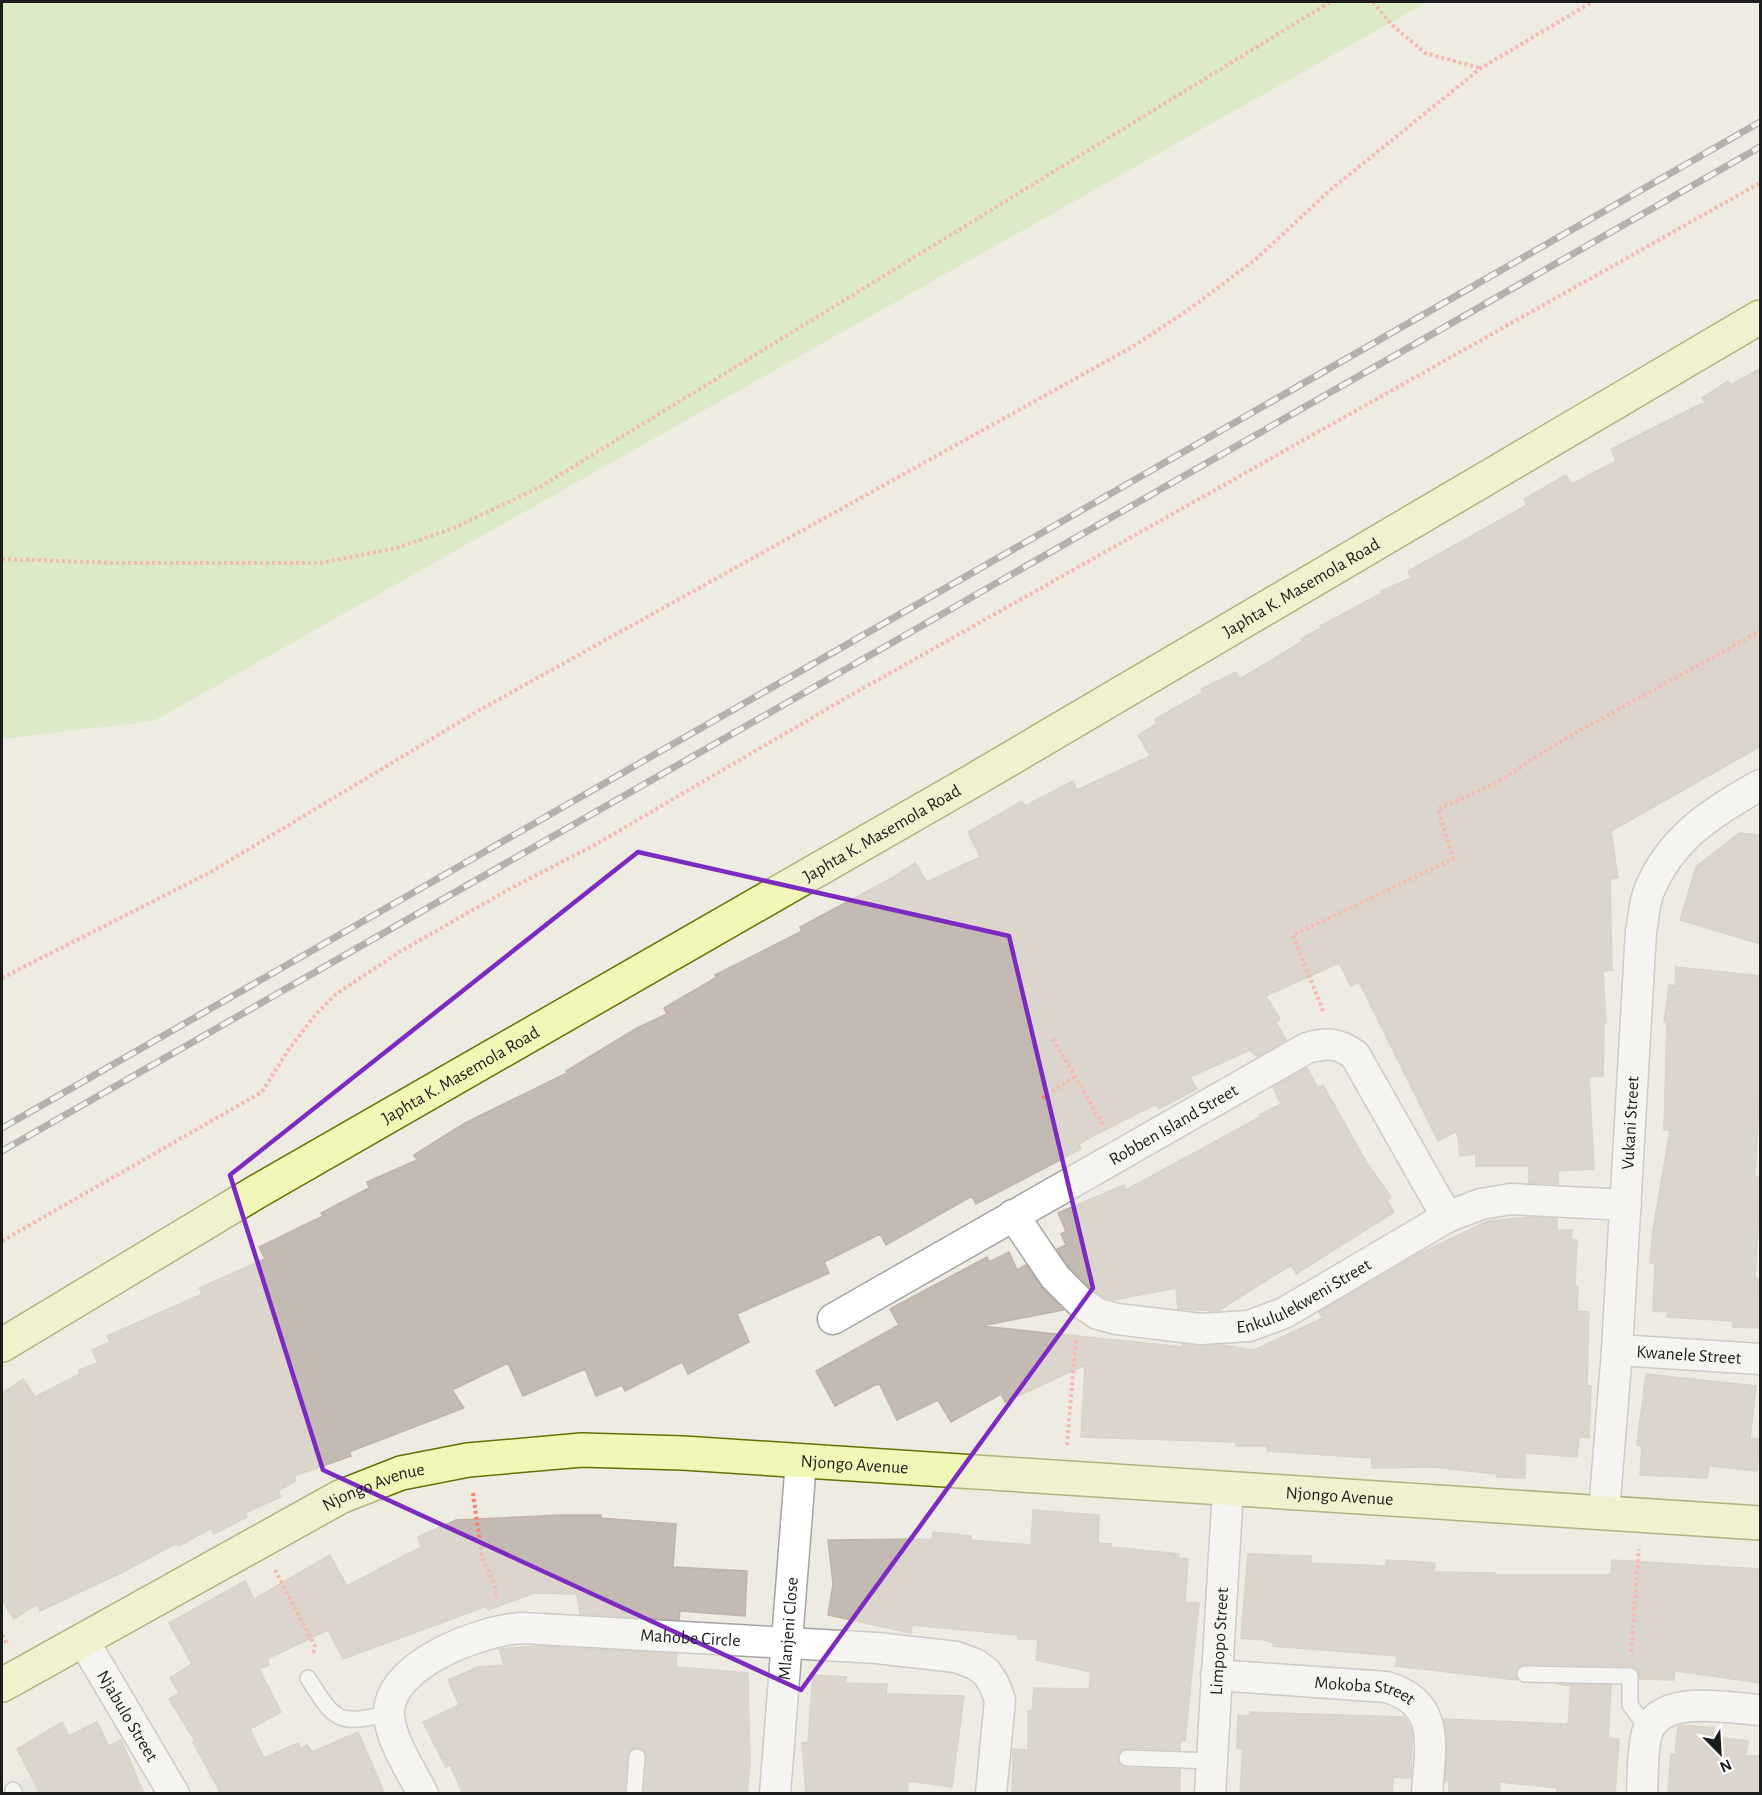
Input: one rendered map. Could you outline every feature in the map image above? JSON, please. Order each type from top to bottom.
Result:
[{"type":"main road","name":"Japhta K. Masemola Road","points":[[2,1345],[258,1191],[953,792],[1761,317]]},
{"type":"main road","name":"Njongo Avenue","points":[[2,1686],[259,1540],[350,1492],[401,1473],[468,1460],[582,1450],[801,1461],[1761,1523]]},
{"type":"street","name":"Vukani Street","points":[[1604,1512],[1617,1350],[1641,932],[1649,892],[1668,857],[1690,830],[1726,805],[1761,785]]},
{"type":"street","name":"Robben Island Street","points":[[832,1319],[1307,1048],[1324,1043],[1336,1044]]},
{"type":"street","points":[[1336,1044],[1355,1055],[1448,1217]]},
{"type":"street","name":"Enkululekweni Street","points":[[1014,1215],[1055,1277],[1080,1302],[1098,1314],[1116,1319],[1201,1329],[1249,1326],[1284,1313],[1448,1217],[1481,1204],[1511,1199],[1626,1205]]},
{"type":"street","name":"Kwanele Street","points":[[1617,1350],[1761,1359]]},
{"type":"street","name":"Mlanjeni Close","points":[[775,1794],[801,1461]]},
{"type":"street","name":"Limpopo Street","points":[[1210,1794],[1228,1489]]},
{"type":"street","name":"Mahobe Circle","points":[[389,1713],[396,1686],[423,1663],[467,1641],[502,1629],[532,1628],[888,1650],[956,1657],[975,1664],[994,1684],[1000,1700],[991,1794]]},
{"type":"street","name":"Njabulo Street","points":[[83,1640],[174,1794]]},
{"type":"street","name":"Mokoba Street","points":[[1216,1675],[1386,1687],[1405,1693],[1420,1707],[1427,1721],[1431,1739],[1427,1794]]},
{"type":"street","points":[[1642,1794],[1647,1733],[1654,1720],[1664,1712],[1682,1706],[1761,1710]]},
{"type":"street","points":[[389,1713],[393,1733],[423,1793]]},
{"type":"lane","points":[[1525,1674],[1630,1676],[1630,1705],[1641,1719],[1654,1720]]},
{"type":"lane","points":[[308,1678],[325,1705],[336,1716],[346,1720],[362,1720],[389,1713]]},
{"type":"lane","points":[[634,1794],[637,1757]]},
{"type":"lane","points":[[1127,1758],[1212,1761]]},
{"type":"path","points":[[2,559],[320,563],[397,548],[456,527],[540,487],[1330,2]]},
{"type":"path","points":[[1373,2],[1391,24],[1425,53],[1481,68]]},
{"type":"path","points":[[2,978],[209,873],[328,798],[478,711],[1132,347],[1188,310],[1255,260],[1329,191],[1481,68],[1592,2]]},
{"type":"path","points":[[2,1241],[262,1092],[289,1049],[315,1014],[336,994],[401,951],[515,886],[593,846],[844,699],[1761,183]]},
{"type":"path","points":[[1336,1044],[1293,935],[1453,859],[1438,809],[1496,783],[1563,740],[1761,631]]},
{"type":"path","points":[[1053,1039],[1122,1154]]},
{"type":"path","points":[[1041,1098],[1074,1077]]},
{"type":"path","points":[[1064,1478],[1080,1302]]},
{"type":"path","points":[[468,1460],[482,1557],[495,1586],[502,1629]]},
{"type":"path","points":[[259,1540],[315,1646],[308,1678]]},
{"type":"path","points":[[1630,1676],[1639,1543]]},
{"type":"highlighted area","points":[[638,852],[1009,936],[1093,1288],[801,1690],[323,1470],[230,1175]]},
{"type":"green space","points":[[2,2],[1427,2],[154,721],[2,739]]},
{"type":"shaded area","points":[[30,1777],[40,1793],[2,1794],[2,1789]]},
{"type":"building","points":[[1761,368],[1761,746],[1611,831],[1618,878],[1610,879],[1612,970],[1603,971],[1606,1022],[1604,1023],[1603,1076],[1589,1077],[1594,1169],[1558,1171],[1558,1184],[1529,1183],[1529,1166],[1476,1166],[1476,1154],[1460,1156],[1457,1131],[1438,1141],[1359,982],[1351,986],[1339,963],[1266,996],[1280,1019],[1276,1022],[1286,1040],[1257,1057],[1250,1050],[1190,1077],[1197,1089],[1159,1109],[1156,1104],[1095,1135],[1079,1144],[1081,1149],[976,1204],[972,1196],[886,1245],[880,1234],[824,1262],[829,1273],[737,1314],[749,1342],[688,1374],[682,1362],[625,1391],[622,1385],[596,1396],[585,1369],[523,1396],[508,1363],[452,1390],[464,1408],[349,1452],[351,1456],[294,1476],[296,1481],[278,1491],[281,1497],[245,1513],[247,1517],[214,1534],[211,1528],[179,1546],[177,1543],[123,1572],[40,1611],[37,1604],[14,1619],[2,1600],[2,1394],[23,1379],[35,1397],[80,1374],[79,1370],[98,1363],[92,1350],[110,1342],[107,1336],[202,1294],[199,1288],[265,1259],[259,1247],[323,1216],[321,1213],[369,1188],[367,1182],[417,1160],[414,1155],[465,1123],[567,1073],[566,1071],[637,1028],[667,1014],[664,1008],[717,977],[715,975],[802,931],[800,927],[892,878],[915,863],[927,882],[980,857],[968,832],[1022,801],[1025,806],[1073,781],[1077,790],[1150,756],[1138,735],[1157,724],[1155,719],[1203,692],[1201,689],[1236,672],[1240,679],[1303,641],[1301,639],[1321,628],[1320,626],[1382,593],[1381,591],[1411,578],[1408,571],[1527,505],[1524,499],[1566,475],[1572,484],[1616,461],[1611,449],[1705,402],[1702,398],[1728,381],[1731,385]]},
{"type":"building","points":[[1739,833],[1761,835],[1761,944],[1680,920],[1696,867]]},
{"type":"building","points":[[1676,967],[1761,976],[1761,1067],[1755,1177],[1761,1178],[1755,1278],[1759,1279],[1758,1293],[1761,1293],[1761,1328],[1733,1327],[1733,1321],[1667,1317],[1668,1312],[1653,1311],[1655,1263],[1650,1263],[1653,1230],[1670,1130],[1664,1130],[1667,1022],[1664,1022],[1669,985],[1675,986]]},
{"type":"building","points":[[1307,1068],[1318,1088],[1323,1085],[1367,1163],[1391,1197],[1387,1201],[1394,1212],[1296,1274],[1291,1265],[1218,1311],[1178,1309],[1176,1288],[1113,1300],[1105,1298],[1091,1289],[1068,1266],[1057,1249],[1066,1245],[1061,1234],[1066,1231],[1058,1213],[1124,1185],[1126,1190],[1260,1117],[1259,1115],[1281,1104],[1273,1087]]},
{"type":"building","points":[[1529,1217],[1557,1219],[1557,1230],[1572,1230],[1571,1240],[1577,1240],[1575,1287],[1578,1287],[1577,1311],[1589,1312],[1587,1386],[1591,1386],[1589,1438],[1579,1437],[1577,1457],[1525,1453],[1525,1478],[1497,1477],[1497,1474],[1433,1467],[1372,1468],[1372,1458],[1267,1451],[1267,1446],[1236,1446],[1236,1442],[1081,1437],[1085,1365],[1005,1402],[1001,1394],[951,1422],[938,1400],[897,1420],[879,1383],[835,1406],[816,1371],[899,1325],[890,1309],[987,1257],[989,1262],[1009,1252],[1017,1270],[1026,1265],[1043,1289],[1063,1310],[981,1326],[1183,1347],[1182,1344],[1222,1345],[1254,1350],[1323,1318],[1319,1312],[1419,1254],[1488,1221]]},
{"type":"building","points":[[1646,1374],[1756,1386],[1750,1438],[1760,1439],[1757,1471],[1709,1466],[1707,1478],[1640,1475],[1642,1446],[1637,1445]]},
{"type":"building","points":[[1033,1510],[1099,1515],[1098,1543],[1111,1544],[1111,1547],[1179,1554],[1178,1558],[1188,1559],[1185,1602],[1199,1603],[1185,1741],[1180,1741],[1180,1750],[1127,1748],[1119,1752],[1117,1758],[1121,1766],[1127,1768],[1180,1770],[1180,1794],[1012,1794],[1013,1749],[1028,1750],[1028,1711],[1032,1711],[1034,1688],[1089,1689],[1091,1672],[1036,1660],[1038,1639],[1018,1639],[1018,1635],[912,1625],[911,1633],[828,1615],[833,1584],[828,1540],[932,1539],[933,1532],[971,1536],[971,1540],[1031,1545]]},
{"type":"building","points":[[601,1515],[601,1518],[676,1524],[673,1567],[747,1571],[745,1616],[680,1611],[679,1620],[580,1614],[577,1594],[534,1593],[488,1610],[487,1606],[343,1659],[328,1630],[267,1659],[269,1665],[259,1669],[281,1712],[250,1729],[264,1758],[298,1743],[301,1748],[307,1745],[312,1752],[358,1732],[385,1794],[221,1794],[193,1742],[195,1741],[169,1699],[179,1693],[170,1678],[192,1664],[169,1623],[245,1581],[254,1599],[330,1555],[347,1586],[421,1547],[418,1537],[456,1520]]},
{"type":"building","points":[[1248,1554],[1311,1556],[1311,1563],[1386,1566],[1386,1560],[1435,1563],[1434,1572],[1495,1573],[1495,1575],[1611,1575],[1612,1560],[1761,1569],[1761,1683],[1675,1671],[1674,1680],[1640,1679],[1638,1671],[1630,1666],[1525,1664],[1516,1670],[1517,1680],[1396,1666],[1397,1656],[1273,1646],[1274,1643],[1264,1640],[1241,1638]]},
{"type":"building","points":[[539,1646],[677,1654],[676,1667],[748,1673],[750,1766],[747,1794],[644,1794],[647,1757],[643,1749],[637,1747],[632,1749],[627,1756],[624,1794],[463,1794],[450,1765],[446,1767],[423,1722],[459,1705],[448,1680],[478,1667],[504,1665],[499,1649]]},
{"type":"building","points":[[813,1675],[846,1677],[846,1683],[887,1684],[886,1694],[964,1696],[952,1787],[908,1781],[907,1794],[806,1794],[802,1743],[808,1742]]},
{"type":"building","points":[[1556,1684],[1611,1685],[1608,1738],[1619,1739],[1615,1794],[1557,1794],[1557,1788],[1500,1782],[1499,1794],[1449,1794],[1449,1781],[1445,1781],[1447,1744],[1444,1719],[1568,1724],[1571,1686]]},
{"type":"building","points":[[1250,1712],[1405,1717],[1412,1732],[1411,1778],[1393,1777],[1392,1794],[1240,1794],[1243,1749],[1237,1748],[1238,1715],[1249,1716]]},
{"type":"building","points":[[62,1722],[69,1736],[97,1722],[109,1746],[121,1740],[144,1794],[40,1794],[17,1749]]},
{"type":"building","points":[[1682,1725],[1714,1728],[1713,1737],[1748,1741],[1746,1756],[1761,1756],[1761,1794],[1668,1794],[1671,1754],[1675,1754],[1678,1727]]},
{"type":"railway","points":[[2,1128],[1760,122]]},
{"type":"railway","points":[[2,1151],[1760,147]]}]
